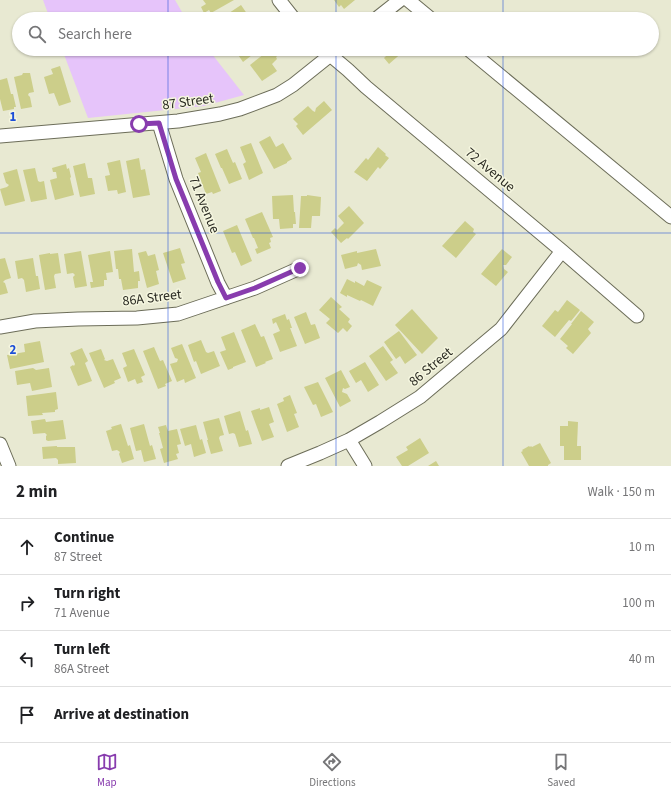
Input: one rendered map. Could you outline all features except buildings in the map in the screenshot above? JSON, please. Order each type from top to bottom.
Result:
[{"type":"street","points":[[279,0],[288,12]]},
{"type":"street","points":[[385,12],[400,0]]},
{"type":"street","points":[[408,0],[423,12]]},
{"type":"street","name":"87 Street","points":[[0,136],[159,123],[220,114],[247,106],[293,85],[325,56]]},
{"type":"street","name":"72 Avenue","points":[[335,56],[348,70],[366,86],[637,316]]},
{"type":"street","points":[[477,56],[671,216]]},
{"type":"street","name":"71 Avenue","points":[[159,123],[176,179],[226,298]]},
{"type":"street","name":"86 Street","points":[[288,466],[349,440],[420,397],[501,329],[562,251]]},
{"type":"street","name":"86A Street","points":[[0,327],[35,321],[137,318],[178,314],[255,288],[300,268]]},
{"type":"street","points":[[349,440],[365,466]]},
{"type":"street","points":[[0,444],[8,466]]},
{"type":"shaded area","points":[[43,0],[175,0],[182,12],[47,12]]},
{"type":"shaded area","points":[[65,56],[213,56],[244,95],[204,106],[88,118]]},
{"type":"route","points":[[139,124],[159,123],[176,179],[226,298],[255,288],[300,268]]}]
